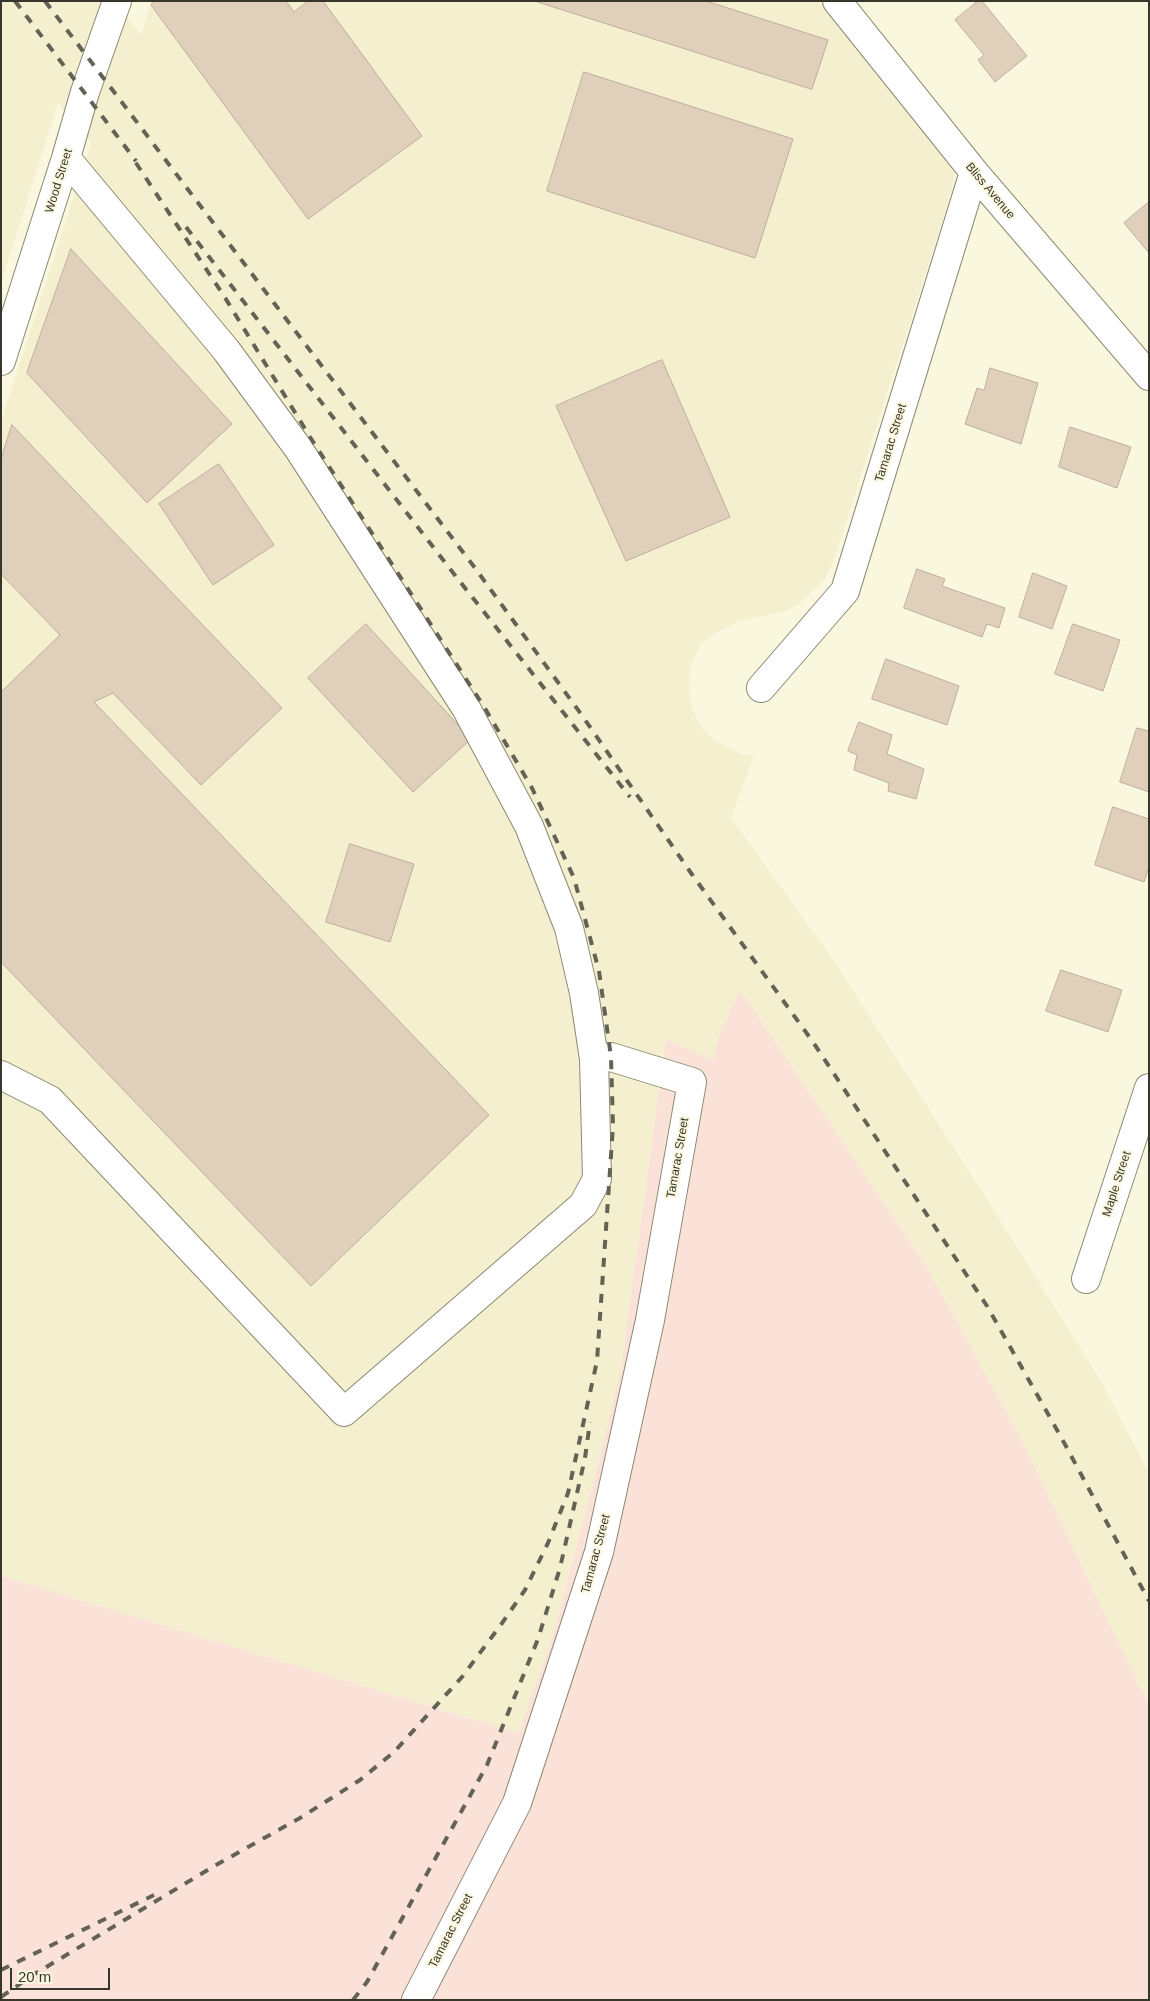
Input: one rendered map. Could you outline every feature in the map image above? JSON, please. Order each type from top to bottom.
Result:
[{"type":"street","name":"Wood Street","points":[[1,361],[66,158],[85,92],[117,1]]},
{"type":"street","name":"Bliss Avenue","points":[[837,1],[974,172],[1149,376]]},
{"type":"street","points":[[1,1075],[50,1100],[344,1412],[583,1205],[597,1179],[594,1059],[584,993],[569,928],[529,826],[466,708],[298,448],[226,350],[66,158]]},
{"type":"street","name":"Tamarac Street","points":[[761,688],[845,591],[974,172]]},
{"type":"street","name":"Tamarac Street","points":[[416,2000],[517,1803],[599,1552],[650,1320],[692,1082],[611,1057],[594,1059]]},
{"type":"street","name":"Maple Street","points":[[1086,1279],[1149,1088]]},
{"type":"shaded area","points":[[1,1],[113,1],[141,35],[152,1],[817,1],[821,3],[951,163],[955,176],[945,212],[835,557],[825,579],[799,604],[786,611],[739,621],[715,633],[701,644],[690,667],[689,689],[691,705],[698,722],[713,740],[741,754],[754,756],[731,818],[832,958],[988,1201],[1102,1383],[1149,1473],[1149,1706],[1023,1443],[928,1269],[740,990],[719,1035],[713,1062],[666,1039],[621,1368],[598,1465],[552,1639],[518,1733],[1,1576],[1,422],[91,143],[58,103],[1,283]]},
{"type":"shaded area","points":[[740,990],[928,1269],[1023,1443],[1149,1706],[1149,2000],[1,2000],[1,1576],[518,1733],[552,1639],[598,1465],[621,1368],[666,1039],[713,1061],[719,1035]]},
{"type":"building","points":[[155,1],[286,1],[294,12],[308,1],[323,1],[422,136],[308,219],[151,5]]},
{"type":"building","points":[[535,1],[706,1],[828,40],[812,89]]},
{"type":"building","points":[[978,1],[982,1],[1027,56],[995,82],[978,60],[984,55],[955,20]]},
{"type":"building","points":[[584,72],[793,139],[755,258],[547,191]]},
{"type":"building","points":[[1149,202],[1149,253],[1124,223]]},
{"type":"building","points":[[71,249],[232,424],[147,503],[27,373]]},
{"type":"building","points":[[662,360],[730,517],[626,561],[556,406]]},
{"type":"building","points":[[990,368],[1038,383],[1021,444],[965,424],[977,388],[984,390]]},
{"type":"building","points":[[12,425],[282,708],[201,785],[113,693],[94,702],[489,1115],[311,1286],[1,962],[1,692],[60,635],[1,574],[1,459]]},
{"type":"building","points":[[1070,427],[1131,447],[1117,488],[1059,467]]},
{"type":"building","points":[[219,464],[274,545],[213,585],[159,504]]},
{"type":"building","points":[[917,569],[945,579],[942,586],[1005,608],[999,628],[987,624],[982,637],[904,608]]},
{"type":"building","points":[[1033,573],[1067,586],[1052,629],[1019,617]]},
{"type":"building","points":[[366,624],[471,739],[413,792],[308,678]]},
{"type":"building","points":[[1073,624],[1120,640],[1103,691],[1055,674]]},
{"type":"building","points":[[886,659],[959,686],[947,725],[872,699]]},
{"type":"building","points":[[859,722],[892,735],[887,754],[924,769],[916,799],[888,791],[889,783],[854,770],[857,755],[848,751]]},
{"type":"building","points":[[1137,728],[1149,731],[1149,792],[1120,782]]},
{"type":"building","points":[[1113,807],[1149,819],[1149,867],[1144,882],[1095,865]]},
{"type":"building","points":[[350,844],[414,864],[390,942],[326,922]]},
{"type":"building","points":[[1061,970],[1122,990],[1108,1032],[1046,1011]]},
{"type":"railway","points":[[15,1],[136,161]]},
{"type":"railway","points":[[45,1],[475,568],[581,714],[691,873],[813,1042],[987,1306],[1061,1437],[1149,1601]]},
{"type":"railway","points":[[1,1997],[33,1975],[216,1865],[300,1818],[360,1780],[394,1752],[462,1677],[525,1590],[548,1543],[568,1493],[597,1361],[613,1126],[611,1057],[599,971],[574,878],[532,788],[486,710],[310,437],[224,296],[132,157]]},
{"type":"railway","points":[[186,227],[454,574],[630,797]]},
{"type":"railway","points":[[353,2000],[367,1982],[487,1765],[538,1639],[560,1568],[585,1458],[590,1422]]},
{"type":"railway","points":[[1,1970],[154,1895]]}]
